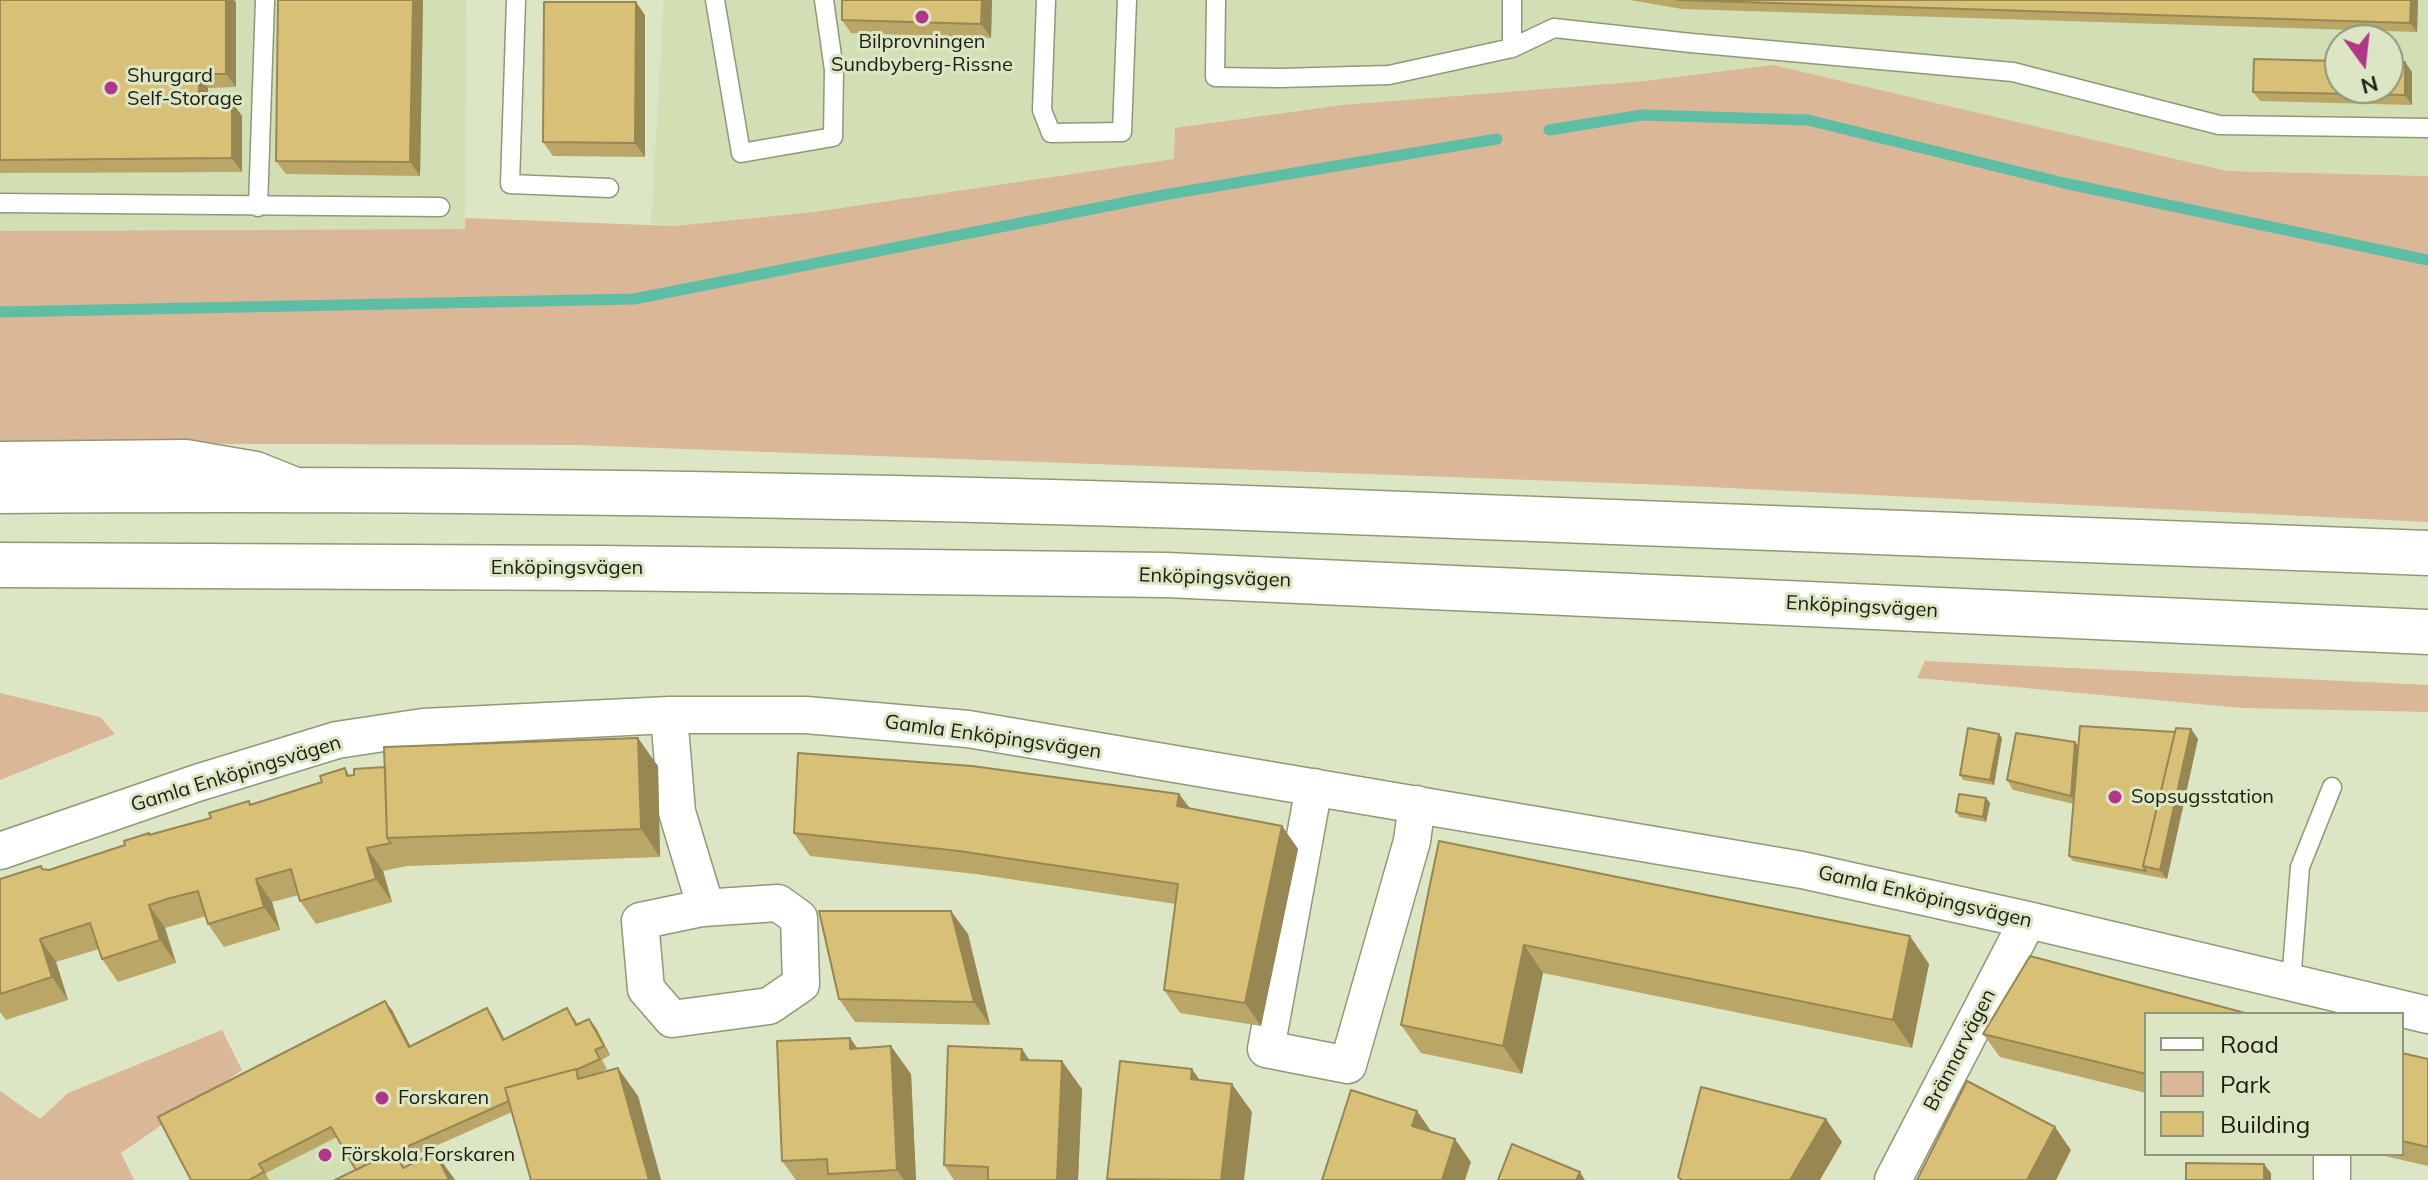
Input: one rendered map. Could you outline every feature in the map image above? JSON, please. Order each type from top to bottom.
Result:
[{"type":"main road","points":[[0,491],[621,492],[1224,507],[2428,553]]},
{"type":"main road","name":"Enköpingsvägen","points":[[0,565],[1166,575],[2428,632]]},
{"type":"street","points":[[0,460],[186,458],[256,470],[307,490]]},
{"type":"street","points":[[669,715],[677,812],[706,908]]},
{"type":"street","name":"Gamla Enköpingsvägen","points":[[0,851],[197,783],[337,740],[423,727],[669,715],[806,715],[968,729],[1802,870],[2291,982],[2332,1003],[2428,1015]]},
{"type":"street","points":[[1314,787],[1266,1049],[1348,1065],[1412,841],[1417,804]]},
{"type":"street","points":[[778,903],[799,918],[801,984],[769,1006],[672,1019],[646,989],[640,921],[706,908],[778,903]]},
{"type":"street","name":"Brännarvägen","points":[[1893,1180],[2028,920]]},
{"type":"street","points":[[2332,1156],[2332,1180]]},
{"type":"lane","points":[[258,207],[265,0]]},
{"type":"lane","points":[[516,0],[510,184],[609,188]]},
{"type":"lane","points":[[715,0],[741,153],[833,137],[834,70],[824,0]]},
{"type":"lane","points":[[1046,0],[1042,110],[1051,133],[1122,132],[1127,0]]},
{"type":"lane","points":[[1216,0],[1215,77],[1389,75],[1512,48],[1554,28],[2013,72],[2219,125],[2428,128]]},
{"type":"lane","points":[[1512,0],[1512,48]]},
{"type":"lane","points":[[0,203],[440,207]]},
{"type":"lane","points":[[2291,982],[2300,867],[2332,787]]},
{"type":"shaded area","points":[[0,0],[466,0],[465,229],[0,231]]},
{"type":"shaded area","points":[[664,0],[2428,0],[2428,176],[2227,171],[1773,65],[1645,81],[1342,105],[1175,128],[1174,159],[814,212],[674,226],[651,224]]},
{"type":"shaded area","name":"Förskola Forskaren","points":[[338,1136],[363,1180],[269,1180],[266,1173]]},
{"type":"green space","points":[[1773,65],[2227,171],[2428,176],[2428,522],[1667,485],[577,445],[0,443],[0,231],[465,229],[465,218],[674,226],[814,212],[1174,159],[1175,128],[1342,105],[1645,81]]},
{"type":"green space","points":[[1925,661],[2428,685],[2428,712],[2242,708],[1917,678]]},
{"type":"green space","points":[[0,693],[100,717],[115,734],[0,780]]},
{"type":"green space","points":[[222,1030],[242,1070],[121,1153],[134,1180],[0,1180],[0,1091],[40,1119],[68,1093]]},
{"type":"building","name":"Shurgard Self-Storage","points":[[0,0],[226,0],[226,74],[199,74],[199,103],[232,102],[232,158],[0,160]]},
{"type":"building","points":[[278,0],[413,0],[410,162],[276,161]]},
{"type":"building","points":[[842,0],[982,0],[981,24],[842,20]]},
{"type":"building","points":[[1677,0],[2411,0],[2410,23]]},
{"type":"building","points":[[544,2],[636,2],[635,143],[543,142]]},
{"type":"building","points":[[2254,59],[2324,61],[2324,93],[2253,92]]},
{"type":"building","name":"Sopsugsstation","points":[[2080,726],[2175,732],[2143,866],[2146,871],[2069,856]]},
{"type":"building","points":[[1968,728],[1999,734],[1990,780],[1960,775]]},
{"type":"building","points":[[2176,728],[2191,729],[2160,870],[2143,866]]},
{"type":"building","points":[[2016,733],[2075,742],[2071,796],[2007,780]]},
{"type":"building","points":[[638,738],[641,829],[387,838],[384,747]]},
{"type":"building","points":[[798,753],[972,766],[1179,794],[1177,806],[1282,826],[1245,1003],[1164,990],[1178,884],[959,851],[794,833]]},
{"type":"building","points":[[385,767],[387,838],[391,843],[367,848],[376,879],[300,901],[291,869],[256,879],[264,907],[208,924],[198,891],[170,898],[149,905],[160,940],[102,959],[90,923],[40,939],[52,977],[0,994],[0,879],[41,866],[49,870],[125,845],[124,841],[211,818],[209,813],[249,801],[250,805],[322,782],[320,776],[345,768],[347,776],[354,775],[354,769]]},
{"type":"building","points":[[1959,794],[1986,798],[1983,817],[1956,812]]},
{"type":"building","points":[[1439,841],[1910,936],[1893,1020],[1524,945],[1503,1046],[1401,1025]]},
{"type":"building","points":[[819,911],[951,911],[974,1002],[839,999]]},
{"type":"building","points":[[2030,956],[2241,1012],[2144,1012],[2144,1074],[1983,1034]]},
{"type":"building","name":"Forskaren","points":[[385,1001],[409,1047],[487,1008],[503,1040],[567,1008],[576,1025],[589,1019],[604,1046],[595,1050],[600,1059],[576,1070],[505,1088],[509,1101],[356,1170],[331,1127],[259,1164],[264,1172],[249,1180],[191,1180],[158,1117]]},
{"type":"building","points":[[850,1038],[850,1049],[891,1046],[897,1170],[828,1174],[827,1159],[782,1161],[777,1041]]},
{"type":"building","points":[[948,1046],[1022,1049],[1021,1060],[1062,1061],[1057,1180],[988,1180],[988,1167],[944,1165]]},
{"type":"building","points":[[2404,1053],[2428,1059],[2428,1147],[2404,1141]]},
{"type":"building","points":[[1120,1061],[1192,1069],[1191,1079],[1232,1084],[1221,1180],[1107,1179]]},
{"type":"building","points":[[618,1068],[649,1180],[531,1180],[505,1088],[576,1069],[578,1079]]},
{"type":"building","points":[[1967,1081],[2055,1127],[2027,1180],[1917,1180]]},
{"type":"building","points":[[1701,1087],[1826,1119],[1790,1180],[1682,1180],[1678,1177]]},
{"type":"building","points":[[1351,1090],[1417,1111],[1412,1126],[1455,1139],[1442,1180],[1322,1180]]},
{"type":"building","points":[[1512,1144],[1580,1172],[1576,1180],[1498,1180]]},
{"type":"building","points":[[394,1151],[403,1168],[435,1152],[449,1180],[335,1180]]},
{"type":"building","points":[[2186,1163],[2264,1164],[2264,1180],[2186,1180]]},
{"type":"waterway","points":[[1549,130],[1642,115],[1808,120],[2064,183],[2428,260]]},
{"type":"waterway","points":[[0,312],[634,299],[1163,195],[1497,139]]},
{"type":"place","name":"Bilprovningen Sundbyberg-Rissne","points":[[922,17]]},
{"type":"place","name":"Shurgard Self-Storage","points":[[111,88]]},
{"type":"place","name":"Sopsugsstation","points":[[2115,797]]},
{"type":"place","name":"Forskaren","points":[[382,1098]]},
{"type":"place","name":"Förskola Forskaren","points":[[325,1155]]}]
